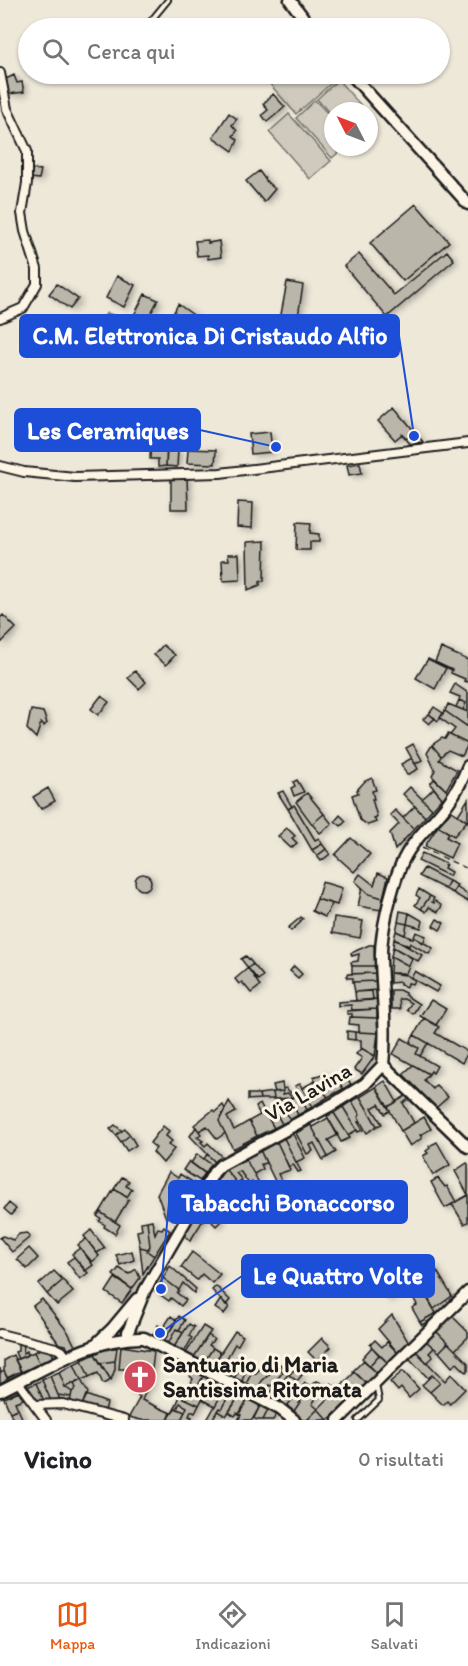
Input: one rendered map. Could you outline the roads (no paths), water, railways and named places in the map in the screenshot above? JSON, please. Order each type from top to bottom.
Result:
[{"type":"street","points":[[290,0],[304,18]]},
{"type":"street","points":[[0,73],[7,110],[27,151],[27,183],[22,213],[36,269],[37,284],[23,308],[0,318]]},
{"type":"street","points":[[360,84],[468,204]]},
{"type":"street","points":[[0,466],[24,472],[75,477],[220,473],[468,443]]},
{"type":"street","name":"Via Lavina","points":[[95,1345],[112,1329],[144,1290],[214,1172],[221,1165],[335,1103],[365,1084],[384,1065],[385,1023],[381,957],[383,933],[394,886],[401,864],[408,852],[448,803],[468,766]]},
{"type":"street","points":[[384,1065],[468,1147]]},
{"type":"street","name":"Via Lavina","points":[[128,1338],[128,1332],[144,1290]]},
{"type":"street","points":[[338,1420],[468,1292]]},
{"type":"street","points":[[0,1334],[56,1348],[62,1351],[67,1358]]},
{"type":"street","name":"Via Lavina","points":[[0,1391],[95,1345],[128,1338],[144,1338],[280,1409],[294,1420]]},
{"type":"street","points":[[18,1382],[46,1420]]},
{"type":"street","points":[[35,1405],[63,1404],[124,1420]]},
{"type":"lane","points":[[153,18],[168,0]]},
{"type":"lane","points":[[358,1420],[379,1400],[376,1382]]},
{"type":"place","name":"C.M. Elettronica Di Cristaudo Alfio","points":[[414,436]]},
{"type":"place","name":"Les Ceramiques","points":[[276,447]]},
{"type":"place","name":"Tabacchi Bonaccorso","points":[[161,1289]]},
{"type":"place","name":"Le Quattro Volte","points":[[160,1333]]},
{"type":"place","name":"Santuario di Maria Santissima Ritornata","points":[[140,1377]]}]
